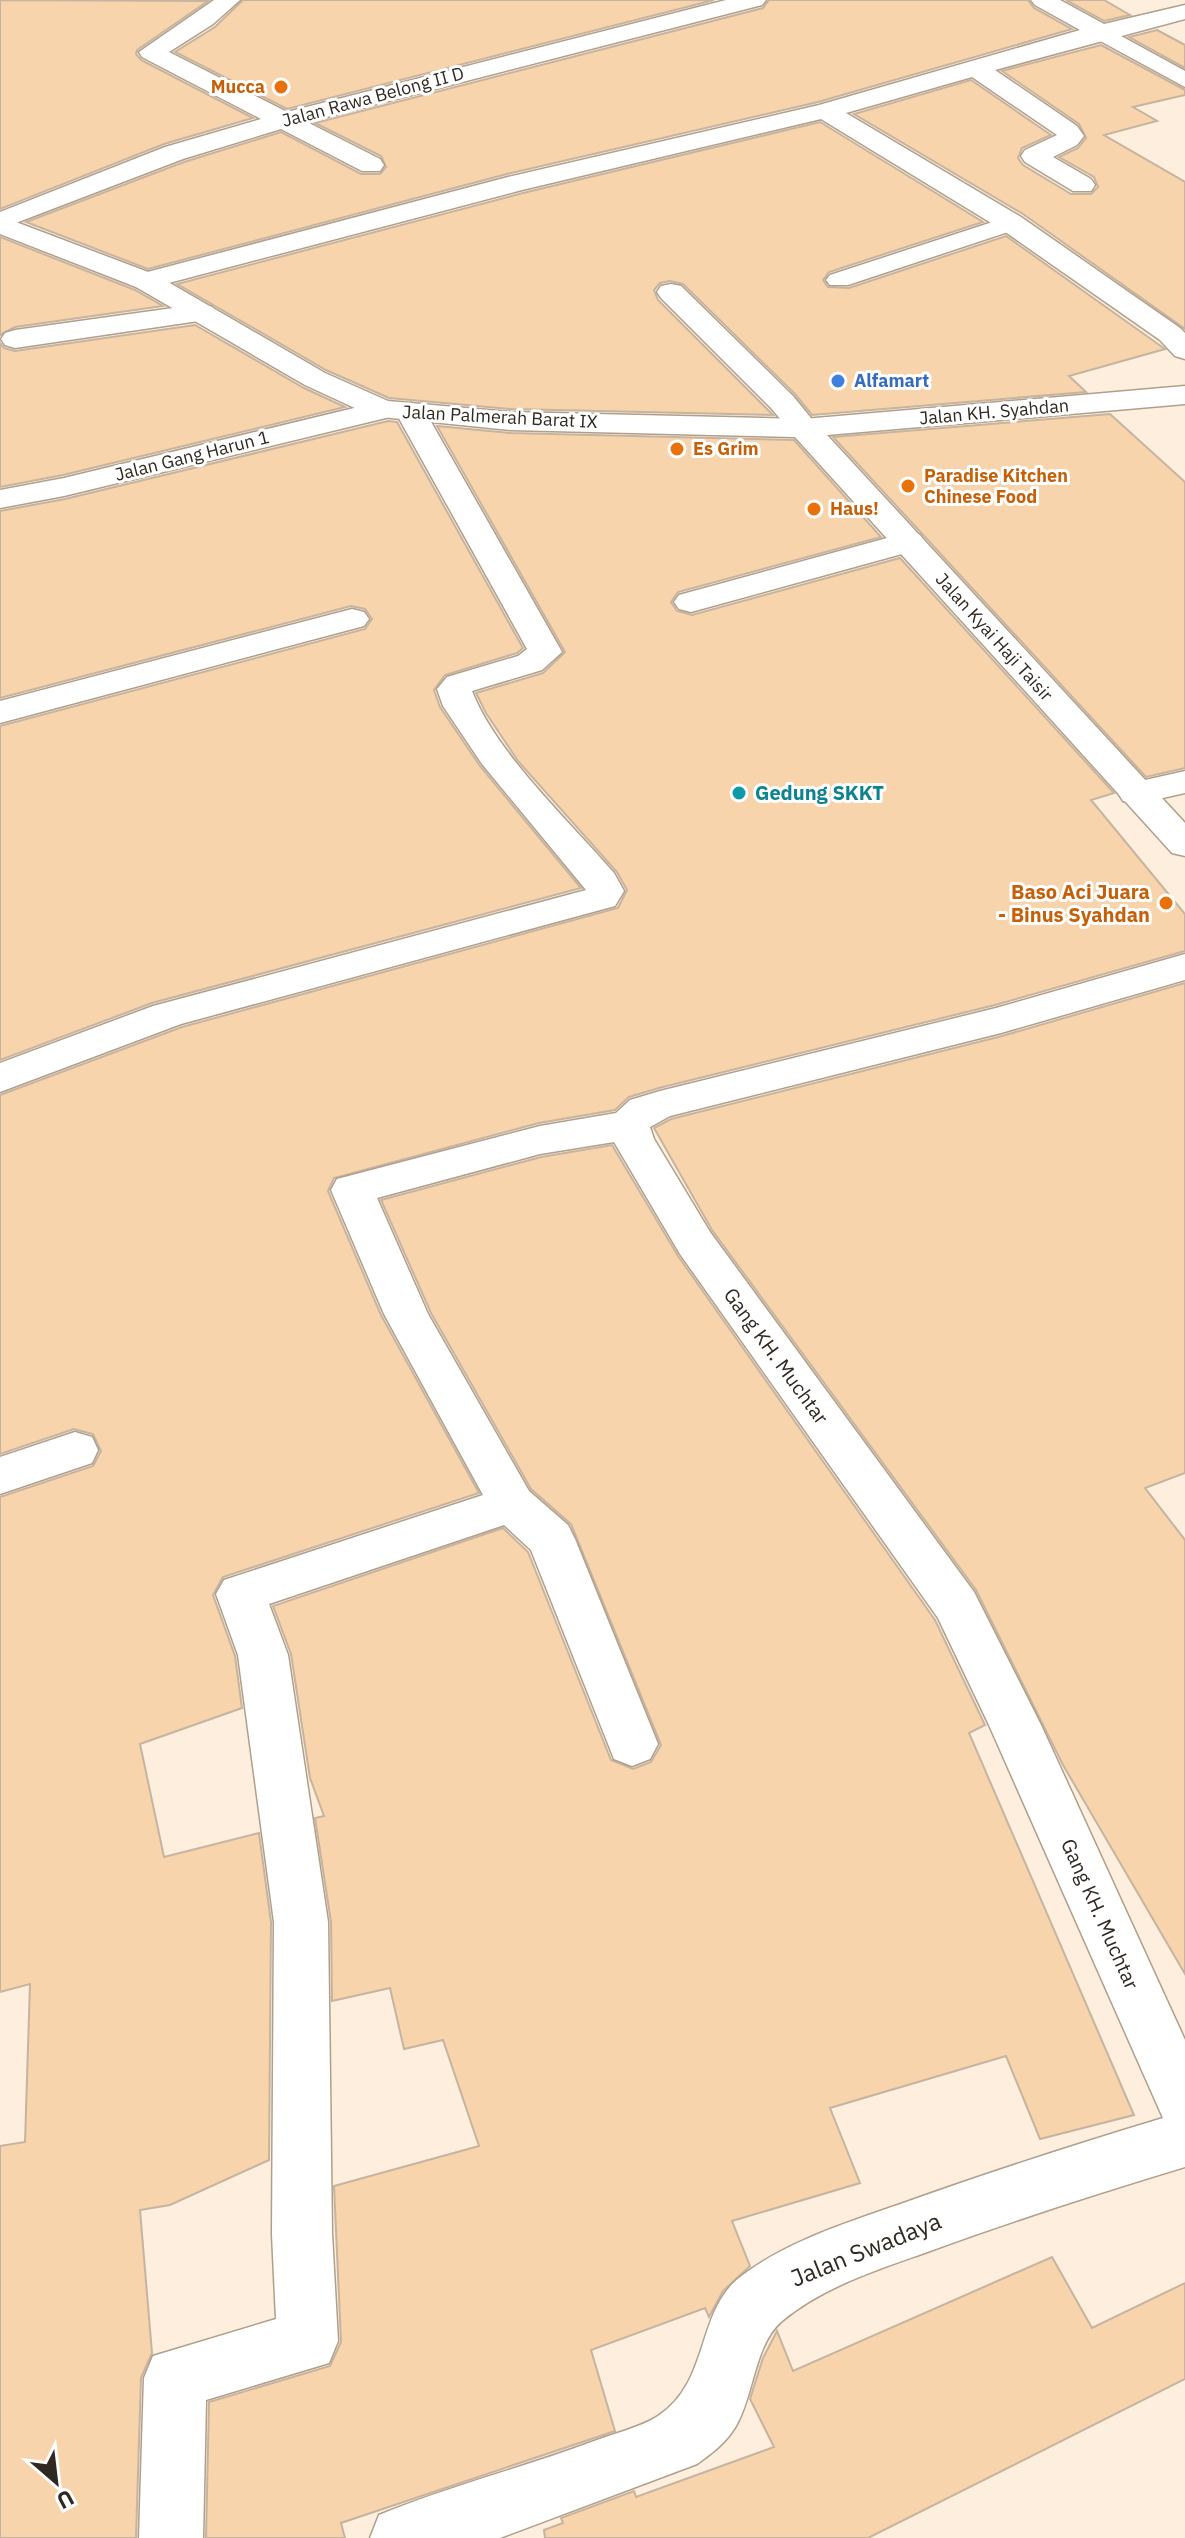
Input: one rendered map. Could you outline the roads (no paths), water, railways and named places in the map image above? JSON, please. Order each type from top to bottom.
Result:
[{"type":"street","points":[[228,0],[205,19],[151,52],[371,165]]},
{"type":"street","name":"Jalan Rawa Belong II D","points":[[0,223],[174,153],[284,120],[754,0]]},
{"type":"street","points":[[1043,0],[1101,32]]},
{"type":"street","points":[[146,281],[517,183],[825,111],[1101,32],[1185,12]]},
{"type":"street","points":[[975,68],[1068,131],[1071,136],[1064,144],[1034,156],[1082,185]]},
{"type":"street","points":[[825,111],[1011,223],[1170,334],[1185,350]]},
{"type":"street","name":"Jalan Palmerah Barat IX","points":[[0,223],[146,281],[327,386],[397,411],[511,421],[804,428]]},
{"type":"street","name":"Jalan Kyai Haji Taisir","points":[[671,292],[782,402],[1185,845]]},
{"type":"street","points":[[15,339],[202,313]]},
{"type":"street","name":"Jalan KH. Syahdan","points":[[804,428],[1185,395]]},
{"type":"street","points":[[0,1078],[167,1015],[602,898],[605,891],[601,881],[472,727],[455,696],[454,689],[459,684],[530,663],[545,652],[397,411]]},
{"type":"street","name":"Jalan Gang Harun 1","points":[[0,499],[397,411]]},
{"type":"street","points":[[691,602],[909,542]]},
{"type":"street","points":[[0,712],[352,619]]},
{"type":"street","points":[[1136,793],[1185,782]]},
{"type":"street","points":[[632,1744],[551,1539],[512,1504],[406,1314],[352,1190],[540,1140],[629,1125],[633,1117],[647,1108],[1001,1020],[1185,967]]},
{"type":"street","name":"Gang KH. Muchtar","points":[[629,1125],[633,1139],[695,1243],[957,1606],[1015,1725],[1185,2104]]},
{"type":"street","points":[[0,1476],[75,1450]]},
{"type":"street","points":[[171,2538],[175,2378],[307,2341],[302,2234],[301,1922],[263,1655],[241,1594],[512,1504]]},
{"type":"street","name":"Jalan Swadaya","points":[[402,2538],[552,2489],[675,2442],[697,2426],[714,2404],[745,2318],[759,2301],[788,2281],[850,2251],[1040,2183],[1185,2139]]},
{"type":"lane","points":[[1101,32],[1185,80]]},
{"type":"lane","points":[[839,280],[1011,223]]},
{"type":"place","name":"Mucca","points":[[281,87]]},
{"type":"place","name":"Alfamart","points":[[838,381]]},
{"type":"place","name":"Es Grim","points":[[677,449]]},
{"type":"place","name":"Paradise Kitchen Chinese Food","points":[[908,486]]},
{"type":"place","name":"Haus!","points":[[814,509]]},
{"type":"place","name":"Gedung SKKT","points":[[739,793]]},
{"type":"place","name":"Baso Aci Juara - Binus Syahdan","points":[[1166,903]]}]
